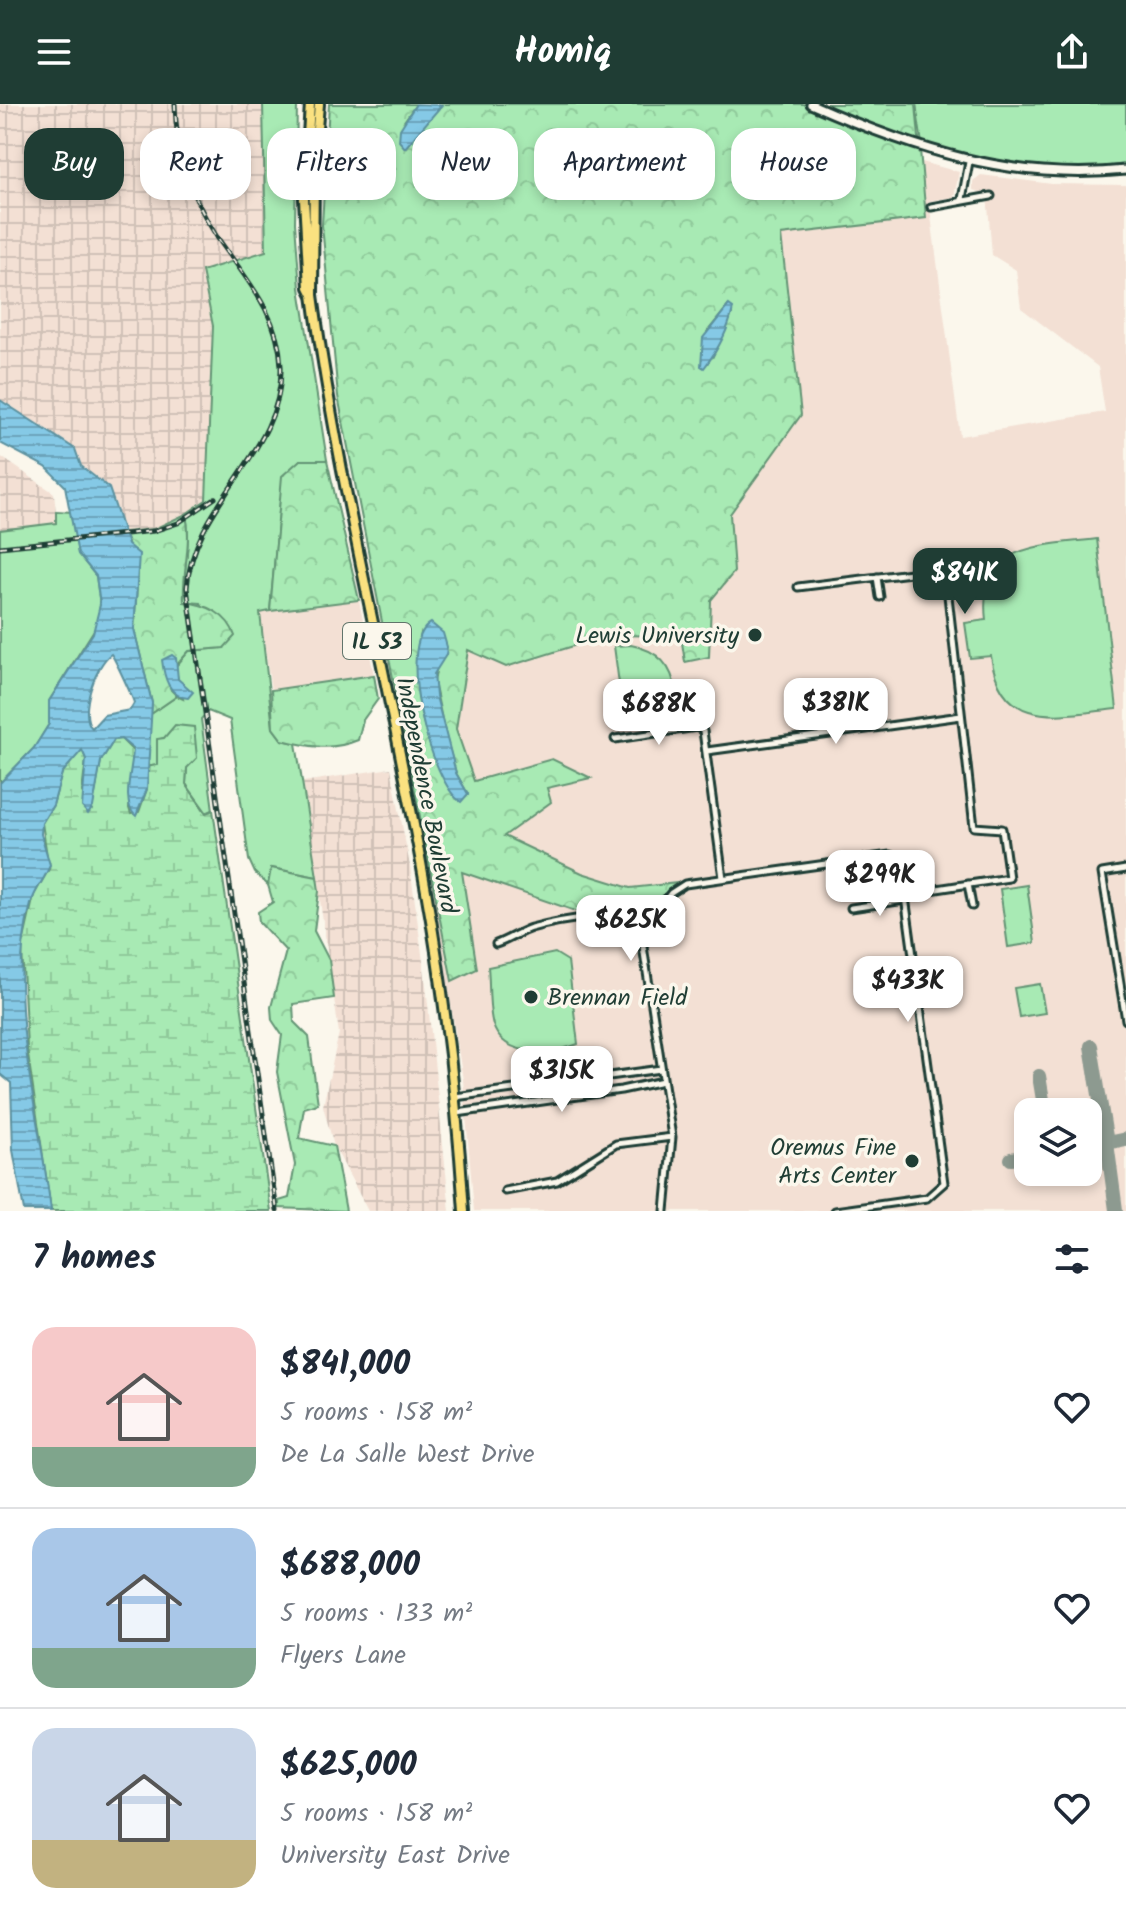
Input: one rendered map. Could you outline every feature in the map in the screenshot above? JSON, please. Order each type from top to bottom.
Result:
[{"type":"main road","name":"Independence Boulevard","points":[[310,104],[304,199],[308,277],[336,437],[426,891],[457,1113],[464,1211]]},
{"type":"main road","name":"Independence Boulevard","points":[[313,295],[314,165],[319,104]]},
{"type":"street","points":[[811,104],[874,131],[969,162],[1066,174],[1126,170]]},
{"type":"street","points":[[962,199],[969,162]]},
{"type":"street","points":[[931,207],[991,196]]},
{"type":"street","points":[[798,587],[927,571],[940,575],[947,587],[974,827],[1002,829],[1009,878],[851,908]]},
{"type":"street","points":[[877,577],[880,597]]},
{"type":"street","points":[[707,751],[961,716]]},
{"type":"street","points":[[615,739],[697,727],[703,731],[723,878]]},
{"type":"street","points":[[665,1211],[672,1137],[643,946],[651,922],[671,893],[685,884],[890,855],[900,860],[945,1177],[941,1190],[922,1199],[835,1211]]},
{"type":"street","points":[[1126,869],[1102,873],[1126,1020]]},
{"type":"street","points":[[968,884],[972,906]]},
{"type":"street","points":[[496,944],[530,929],[583,918],[630,918],[651,922]]},
{"type":"street","points":[[916,977],[934,974]]},
{"type":"street","points":[[455,1097],[661,1069]]},
{"type":"street","points":[[457,1113],[663,1081]]},
{"type":"street","points":[[492,1092],[484,1102],[494,1109]]},
{"type":"street","points":[[505,1191],[557,1181],[616,1144],[672,1137]]},
{"type":"shaded area","points":[[0,104],[263,104],[267,251],[203,271],[213,326],[206,500],[177,521],[154,529],[123,532],[109,488],[81,467],[75,449],[0,400]]},
{"type":"shaded area","name":"Lewis University","points":[[340,104],[773,104],[834,128],[731,128],[731,200],[856,200],[856,137],[918,161],[959,172],[954,197],[929,201],[960,436],[1105,412],[1098,367],[1021,308],[1016,270],[992,255],[987,194],[973,190],[973,181],[981,175],[1052,184],[1126,185],[1126,1211],[474,1211],[463,1080],[431,880],[376,597],[335,337],[338,200],[396,200],[396,128],[339,128]]},
{"type":"shaded area","points":[[0,456],[54,493],[57,523],[0,530]]},
{"type":"shaded area","points":[[359,600],[374,675],[271,690],[260,612]]},
{"type":"shaded area","points":[[391,768],[410,866],[425,976],[450,1211],[368,1211],[334,1146],[323,1106],[339,1033],[303,782]]},
{"type":"green space","points":[[263,104],[297,104],[297,128],[267,128],[267,200],[295,200],[300,288],[327,460],[300,460],[280,500],[270,611],[260,613],[273,728],[282,740],[296,743],[317,877],[272,868],[268,885],[255,873],[249,860],[230,720],[208,711],[201,719],[213,810],[207,813],[186,784],[187,768],[164,738],[157,740],[158,765],[146,767],[151,714],[177,696],[183,699],[175,667],[189,651],[224,648],[201,603],[184,602],[188,536],[186,514],[206,500],[213,326],[202,271],[266,251]]},
{"type":"green space","points":[[329,104],[416,104],[405,120],[441,104],[916,104],[926,218],[781,235],[801,415],[730,514],[734,572],[711,600],[709,657],[685,662],[681,636],[609,635],[506,667],[468,650],[456,729],[474,781],[552,759],[591,778],[547,788],[551,802],[504,836],[582,873],[630,888],[677,883],[651,916],[584,914],[462,872],[477,969],[452,981],[338,396],[322,225],[323,200],[396,200],[396,128],[328,128]],"holes":[[[728,306],[732,314],[713,356],[707,332]],[[421,633],[436,670],[434,682],[445,733],[456,773],[468,794],[461,801],[438,763],[423,722],[417,678]]]},
{"type":"green space","points":[[916,104],[1126,104],[1126,164],[1048,168],[998,162],[922,144]]},
{"type":"green space","points":[[300,460],[327,460],[359,600],[270,611],[282,476]]},
{"type":"green space","points":[[56,511],[72,512],[78,554],[96,576],[100,605],[97,625],[49,701],[49,724],[34,748],[0,783],[0,530],[56,523]]},
{"type":"green space","points":[[186,514],[188,536],[184,602],[200,605],[222,616],[235,636],[224,648],[189,651],[175,667],[165,672],[171,690],[177,696],[151,714],[152,703],[134,629],[138,574],[124,532],[154,529]]},
{"type":"green space","points":[[1097,539],[1117,709],[1054,715],[1020,707],[1007,697],[997,680],[991,656],[970,658],[965,623],[986,620],[986,595],[991,576],[1002,562],[1016,553],[1034,547]]},
{"type":"green space","points":[[631,645],[649,651],[662,661],[671,675],[676,693],[621,699],[614,646]]},
{"type":"green space","points":[[374,675],[378,699],[363,720],[358,740],[339,746],[311,746],[282,740],[273,728],[271,690]]},
{"type":"green space","points":[[175,725],[194,727],[197,758],[187,768],[186,784],[206,813],[213,810],[271,1211],[51,1211],[27,1048],[22,948],[34,895],[49,869],[42,823],[53,805],[62,773],[82,749],[86,759],[82,792],[92,809],[101,761],[114,740],[121,739],[133,751],[129,808],[131,814],[139,812],[147,789],[146,767],[157,765],[157,739],[164,738]]},
{"type":"green space","points":[[271,868],[317,877],[319,891],[314,931],[329,960],[334,998],[293,1004],[294,1022],[309,1037],[318,1104],[304,1108],[299,1138],[334,1146],[346,1211],[279,1208],[279,1201],[289,1198],[295,1165],[277,1072],[282,1035],[272,1020],[271,1007],[286,951],[259,922],[258,912],[273,902],[268,885]]},
{"type":"green space","points":[[1027,885],[1035,943],[1008,947],[1000,889]]},
{"type":"green space","name":"Brennan Field","points":[[555,953],[568,961],[578,1044],[556,1050],[530,1051],[507,1044],[493,1025],[488,967]]},
{"type":"green space","points":[[1040,984],[1045,1013],[1019,1017],[1014,988]]},
{"type":"water","points":[[416,104],[442,105],[422,128],[412,128],[412,140],[405,148],[399,141],[400,129]]},
{"type":"water","points":[[729,305],[733,308],[725,332],[704,368],[701,366],[703,338]]},
{"type":"water","points":[[0,400],[75,449],[81,466],[109,488],[128,545],[139,554],[134,629],[152,703],[147,789],[136,816],[131,810],[128,794],[133,749],[121,739],[114,740],[101,761],[93,807],[88,814],[82,807],[86,759],[82,750],[62,773],[53,805],[42,823],[41,834],[50,865],[31,904],[21,979],[27,1057],[51,1211],[24,1211],[13,1150],[11,1083],[0,1074],[0,783],[34,748],[49,724],[49,701],[93,633],[100,605],[96,576],[78,554],[65,486],[46,467],[0,443]],"holes":[[[111,654],[134,703],[130,710],[104,715],[92,728],[88,721],[88,701],[95,678]]]},
{"type":"water","points":[[431,623],[443,633],[447,647],[446,655],[434,674],[436,696],[456,773],[468,794],[461,802],[438,769],[421,713],[416,657],[420,636]]},
{"type":"water","points":[[172,655],[176,658],[178,679],[193,692],[188,698],[176,694],[166,679],[162,660]]},
{"type":"taxiway","points":[[1091,1046],[1107,1143],[1126,1139]]},
{"type":"taxiway","points":[[1039,1076],[1043,1098]]},
{"type":"taxiway","points":[[1102,1144],[1107,1143],[1116,1210]]},
{"type":"railway","points":[[175,104],[178,139],[193,190],[217,237],[259,297],[274,329],[281,366],[278,397],[268,425],[204,530],[193,558],[187,588],[277,1211]]},
{"type":"railway","points":[[0,547],[154,531],[178,523],[215,498]]},
{"type":"place","name":"Lewis University","points":[[755,635]]},
{"type":"place","name":"Brennan Field","points":[[531,997]]},
{"type":"place","name":"Oremus Fine Arts Center","points":[[912,1161]]}]
